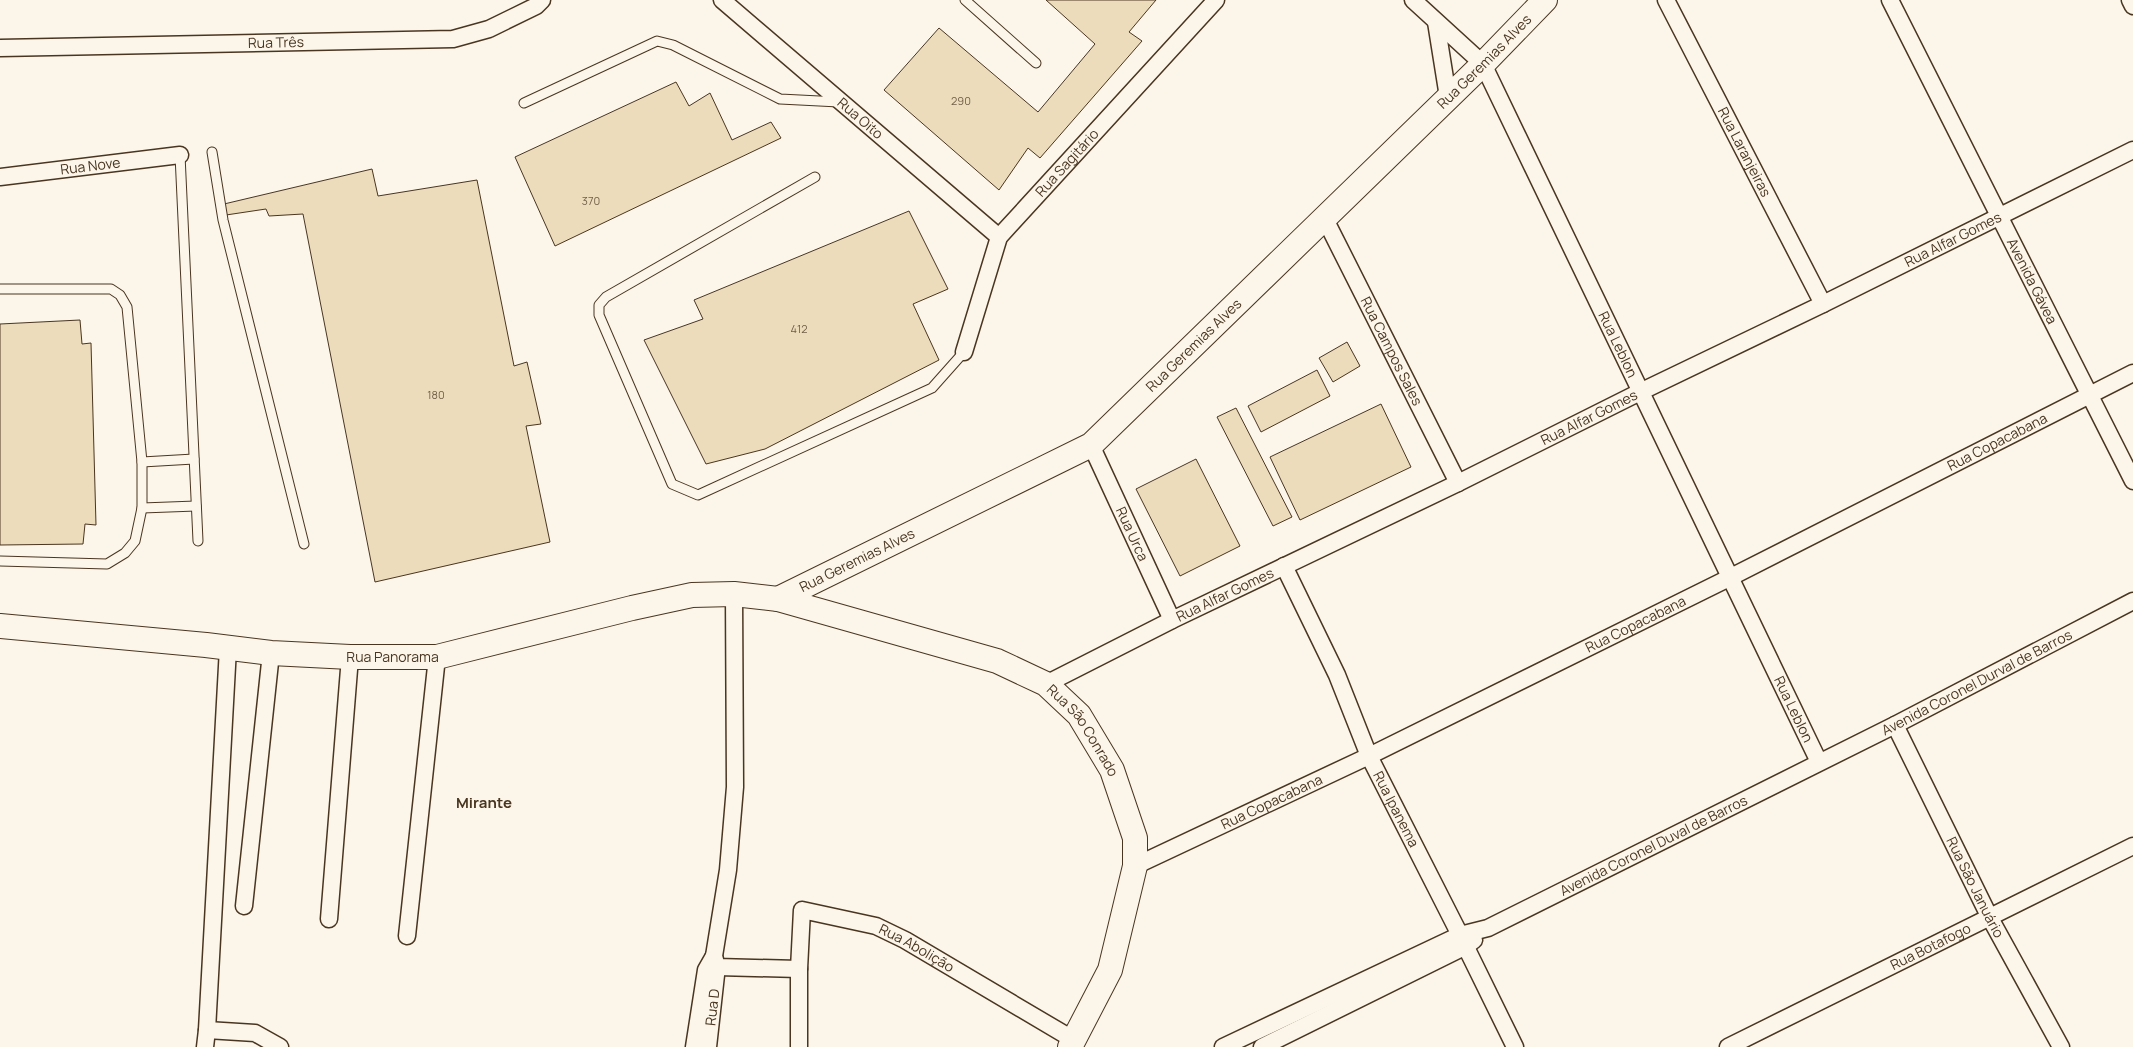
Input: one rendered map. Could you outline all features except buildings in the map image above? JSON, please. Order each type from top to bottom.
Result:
[{"type":"street","name":"Rua Três","points":[[0,48],[453,39],[489,30],[536,6],[542,0]]},
{"type":"street","name":"Rua Oito","points":[[722,0],[999,237]]},
{"type":"street","name":"Rua Sagitário","points":[[964,352],[999,237],[1216,0]]},
{"type":"street","name":"Rua Leblon","points":[[1413,0],[1483,64],[1819,762]]},
{"type":"street","name":"Rua Geremias Alves","points":[[778,599],[1092,446],[1483,64],[1545,0]]},
{"type":"street","name":"Rua Laranjeiras","points":[[1666,0],[1823,304]]},
{"type":"street","name":"Avenida Gávea","points":[[1890,0],[2133,482]]},
{"type":"street","points":[[2130,0],[2133,6]]},
{"type":"street","points":[[1436,22],[1448,97]]},
{"type":"street","name":"Rua Alfar Gomes","points":[[1046,684],[1172,620],[1458,483],[2133,150]]},
{"type":"street","name":"Rua Nove","points":[[0,177],[180,155]]},
{"type":"street","name":"Rua Campos Sales","points":[[1325,219],[1458,483]]},
{"type":"street","name":"Rua Copacabana","points":[[1135,866],[1369,756],[1729,578],[2133,373]]},
{"type":"street","name":"Rua Urca","points":[[1092,446],[1172,620]]},
{"type":"street","name":"Rua Ipanema","points":[[1284,566],[1336,675],[1369,756],[1463,940],[1514,1047]]},
{"type":"street","points":[[716,962],[728,870],[735,787],[734,594]]},
{"type":"street","name":"Rua Panorama","points":[[0,626],[271,653],[350,657],[437,657],[632,608],[692,596],[734,594],[778,599]]},
{"type":"street","name":"Rua São Conrado","points":[[778,599],[997,661],[1046,684],[1079,715],[1112,770],[1134,838],[1135,866],[1110,970],[1072,1044]]},
{"type":"street","name":"Avenida Coronel Durval de Barros","points":[[1819,762],[1895,725],[2133,601]]},
{"type":"street","points":[[205,1047],[228,648]]},
{"type":"street","points":[[244,906],[271,653]]},
{"type":"street","points":[[329,919],[350,657]]},
{"type":"street","points":[[407,936],[437,657]]},
{"type":"street","name":"Rua São Januário","points":[[1895,725],[1990,918],[2061,1047]]},
{"type":"street","name":"Avenida Coronel Duval de Barros","points":[[1224,1047],[1294,1023],[1819,762]]},
{"type":"street","name":"Rua Botafogo","points":[[1728,1047],[2133,846]]},
{"type":"street","name":"Rua Abolição","points":[[799,1047],[799,969],[802,910],[876,926],[905,940],[1072,1044]]},
{"type":"street","points":[[694,1047],[706,970],[716,962],[799,969]]},
{"type":"street","name":"Rua D","points":[[708,1047],[716,962]]},
{"type":"street","name":"Avenida Coronel Duval de Barros","points":[[1262,1047],[1294,1023]]},
{"type":"street","points":[[207,1030],[255,1033],[280,1047]]},
{"type":"lane","points":[[965,0],[1036,63]]},
{"type":"lane","points":[[524,103],[657,41],[672,45],[780,99],[840,102]]},
{"type":"lane","points":[[212,152],[223,220],[304,544]]},
{"type":"lane","points":[[180,155],[198,541]]},
{"type":"lane","points":[[815,177],[615,292],[599,305],[599,316],[672,484],[698,495],[932,388],[964,352]]},
{"type":"lane","points":[[0,289],[111,289],[120,294],[127,307],[142,462],[142,508],[135,541],[125,553],[107,564],[0,561]]},
{"type":"lane","points":[[142,462],[194,460]]},
{"type":"lane","points":[[142,508],[196,506]]},
{"type":"district","name":"Mirante","points":[[484,803]]}]
